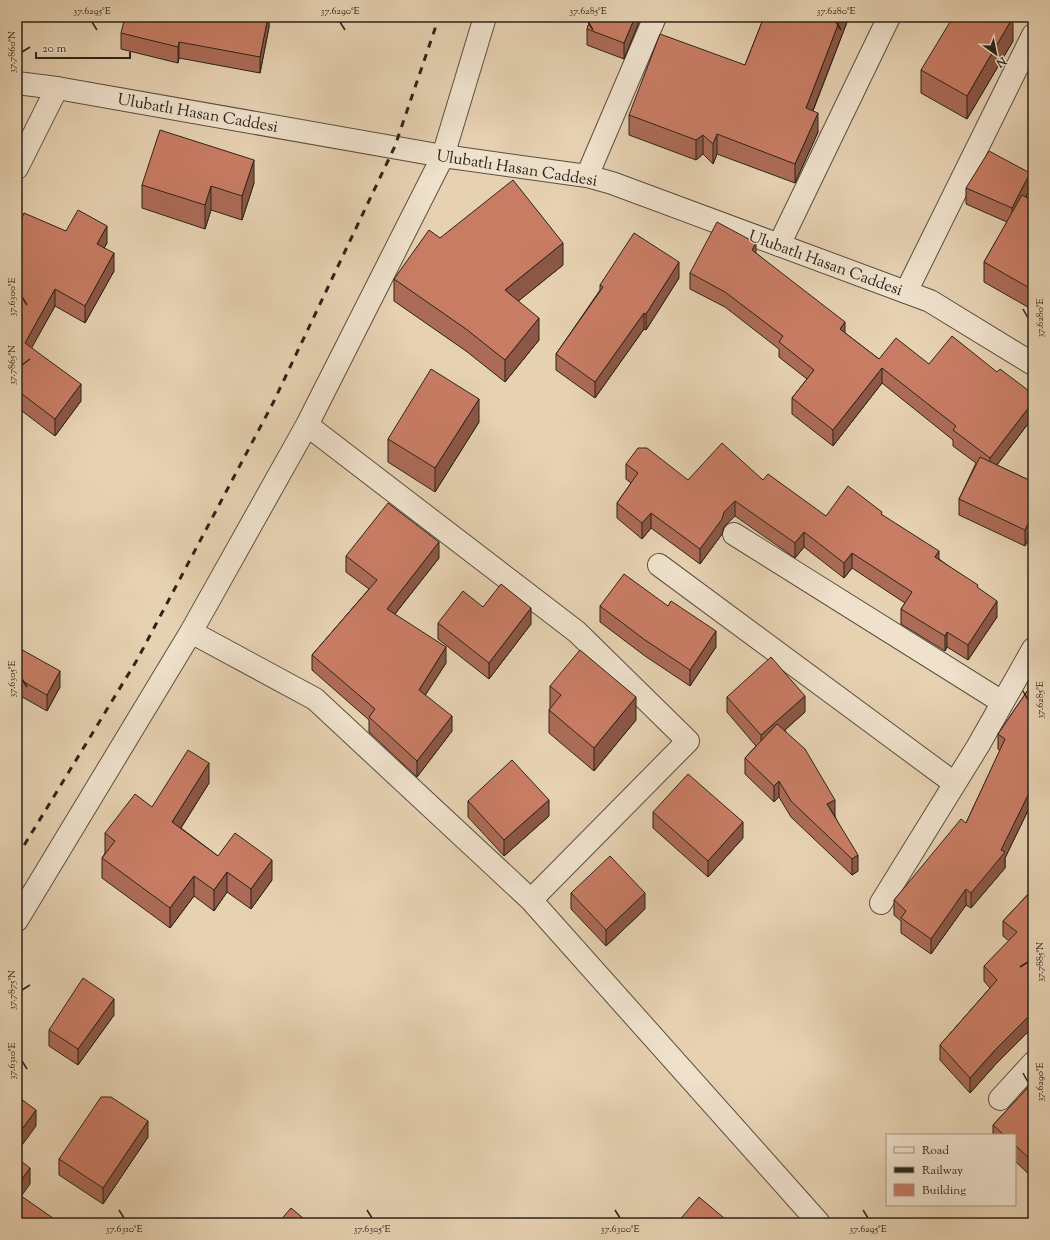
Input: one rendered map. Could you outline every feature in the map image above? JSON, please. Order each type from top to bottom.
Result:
[{"type":"street","points":[[17,920],[191,632],[307,425],[443,156],[485,17]]},
{"type":"street","points":[[588,176],[655,17]]},
{"type":"street","points":[[779,245],[889,17]]},
{"type":"street","points":[[906,292],[1033,35]]},
{"type":"street","name":"Ulubatlı Hasan Caddesi","points":[[17,83],[57,88],[443,156],[588,176],[612,183],[930,302],[1033,364]]},
{"type":"street","points":[[17,168],[57,88]]},
{"type":"street","points":[[307,425],[577,632],[688,741],[531,900]]},
{"type":"street","points":[[734,534],[1002,702]]},
{"type":"street","points":[[659,565],[954,783]]},
{"type":"street","points":[[191,632],[315,699],[531,900],[819,1223]]},
{"type":"street","points":[[881,903],[1033,649]]},
{"type":"street","points":[[17,884],[24,885],[42,878]]},
{"type":"street","points":[[1000,1099],[1033,1063]]},
{"type":"building","points":[[125,17],[268,17],[260,57],[179,42],[178,47],[121,33]]},
{"type":"building","points":[[591,17],[635,17],[624,43],[587,29]]},
{"type":"building","points":[[764,17],[841,17],[806,108],[818,113],[795,164],[717,134],[713,144],[703,135],[696,140],[629,115],[660,34],[745,65]]},
{"type":"building","points":[[953,17],[1013,17],[967,96],[921,70]]},
{"type":"building","points":[[160,130],[254,160],[242,196],[211,186],[205,205],[142,185]]},
{"type":"building","points":[[989,151],[1030,173],[1012,208],[966,188]]},
{"type":"building","points":[[513,180],[563,243],[505,290],[539,318],[505,360],[466,329],[394,279],[429,230],[440,238]]},
{"type":"building","points":[[1022,195],[1033,201],[1033,290],[984,262]]},
{"type":"building","points":[[78,210],[107,226],[97,244],[114,253],[85,306],[55,289],[25,343],[81,384],[55,419],[18,391],[17,392],[17,229],[24,213],[66,231]]},
{"type":"building","points":[[717,222],[756,243],[752,250],[845,322],[840,329],[879,359],[896,338],[929,364],[952,336],[997,372],[1000,369],[1033,394],[1033,402],[990,458],[953,430],[956,426],[882,368],[833,430],[792,398],[814,370],[779,342],[783,336],[725,292],[690,273]]},
{"type":"building","points":[[634,233],[679,262],[646,314],[644,313],[595,382],[556,354],[603,287],[600,285]]},
{"type":"building","points":[[431,369],[479,399],[435,468],[388,439]]},
{"type":"building","points":[[722,443],[763,480],[768,474],[826,516],[848,486],[882,512],[881,514],[939,551],[935,557],[978,585],[977,587],[997,601],[968,645],[947,632],[945,636],[901,609],[912,592],[852,553],[844,563],[804,532],[795,543],[735,501],[724,512],[722,519],[700,549],[651,513],[642,523],[617,503],[638,473],[626,464],[638,448],[647,448],[688,480]]},
{"type":"building","points":[[980,457],[1033,482],[1033,513],[1025,530],[959,499]]},
{"type":"building","points":[[388,503],[439,542],[387,609],[446,647],[419,690],[452,716],[417,761],[369,717],[375,709],[312,655],[377,580],[346,556]]},
{"type":"building","points":[[624,574],[668,606],[671,601],[716,631],[690,670],[645,640],[600,606]]},
{"type":"building","points":[[501,584],[531,608],[489,663],[438,623],[463,591],[483,607]]},
{"type":"building","points":[[17,647],[60,671],[47,695],[17,678]]},
{"type":"building","points":[[580,650],[636,697],[594,748],[549,710],[561,695],[550,686]]},
{"type":"building","points":[[771,657],[805,696],[761,735],[727,697]]},
{"type":"building","points":[[1033,673],[1033,785],[1001,850],[1005,852],[971,893],[966,889],[931,939],[901,918],[906,911],[894,900],[961,819],[966,823],[1005,739],[998,734],[1032,684],[1028,681]]},
{"type":"building","points":[[777,724],[805,749],[835,800],[827,804],[858,855],[852,859],[791,801],[779,781],[774,786],[745,758]]},
{"type":"building","points":[[188,750],[209,763],[172,822],[218,856],[235,833],[272,860],[251,889],[227,872],[214,890],[194,876],[170,908],[102,858],[115,841],[105,833],[135,794],[152,807]]},
{"type":"building","points":[[512,760],[549,800],[504,840],[468,801]]},
{"type":"building","points":[[688,774],[743,822],[708,861],[653,812]]},
{"type":"building","points":[[610,856],[645,893],[606,930],[571,893]]},
{"type":"building","points":[[1033,889],[1033,1012],[995,1050],[970,1078],[940,1045],[997,980],[984,966],[1017,932],[1003,921]]},
{"type":"building","points":[[83,978],[114,999],[78,1049],[49,1030]]},
{"type":"building","points":[[1033,1082],[1033,1162],[1016,1146],[1016,1134],[1003,1134],[993,1125]]},
{"type":"building","points":[[17,1096],[36,1110],[17,1136]]},
{"type":"building","points":[[101,1097],[111,1097],[148,1121],[103,1188],[59,1159]]},
{"type":"building","points":[[17,1158],[30,1168],[17,1186]]},
{"type":"building","points":[[17,1193],[60,1223],[17,1223]]},
{"type":"building","points":[[699,1197],[730,1223],[677,1223]]},
{"type":"building","points":[[291,1208],[309,1223],[278,1223]]},
{"type":"railway","points":[[17,857],[137,660],[273,403],[395,146],[439,17]]}]
